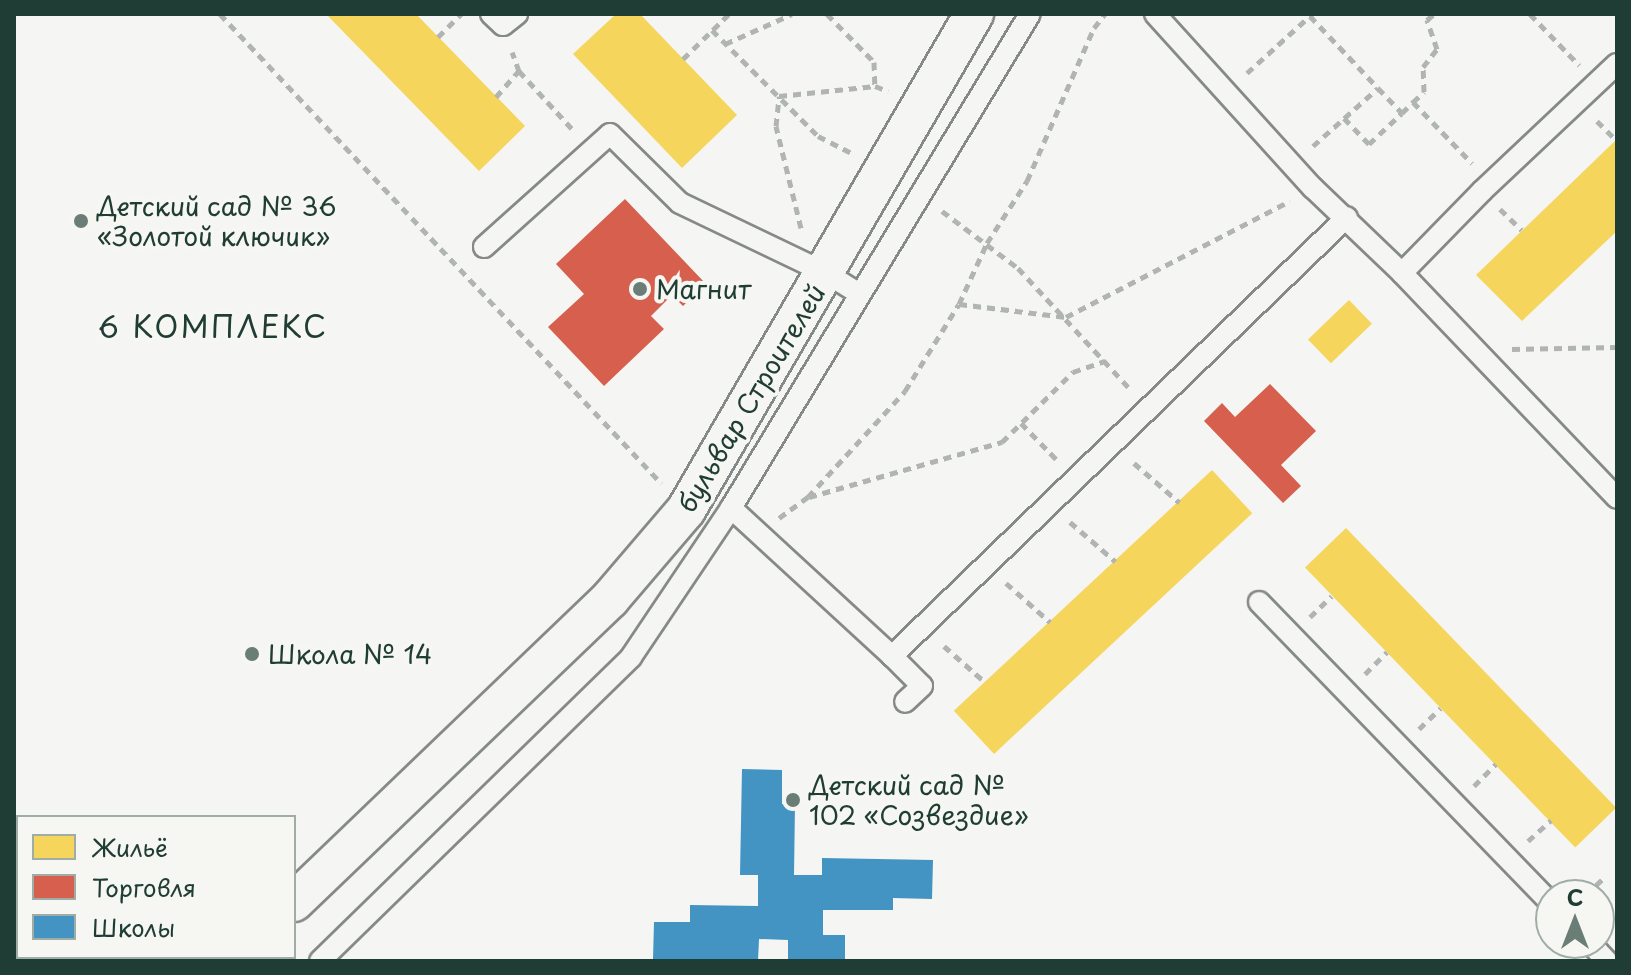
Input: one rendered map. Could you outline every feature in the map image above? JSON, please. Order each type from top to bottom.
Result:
[{"type":"street","name":"бульвар Строителей","points":[[296,900],[610,599],[686,510],[818,269],[884,171],[974,14]]},
{"type":"lane","points":[[320,961],[631,657],[731,508],[858,293],[1030,14]]},
{"type":"lane","points":[[1155,14],[1313,188],[1347,217],[1402,273],[1617,498]]},
{"type":"lane","points":[[1402,273],[1491,183],[1617,64]]},
{"type":"lane","points":[[484,247],[610,134],[680,203],[818,269],[858,293]]},
{"type":"lane","points":[[892,656],[1347,217]]},
{"type":"lane","points":[[731,508],[922,686],[905,702]]},
{"type":"lane","points":[[1259,602],[1535,887]]},
{"type":"path","points":[[220,14],[686,510]]},
{"type":"path","points":[[438,37],[461,14]]},
{"type":"path","points":[[683,59],[729,14]]},
{"type":"path","points":[[725,44],[792,14]]},
{"type":"path","points":[[827,14],[874,62],[875,86]]},
{"type":"path","points":[[758,532],[808,497],[905,391],[959,304],[987,243],[1027,181],[1094,28],[1105,14]]},
{"type":"path","points":[[1344,118],[1369,144],[1424,92],[1423,67],[1437,49],[1427,20],[1434,14]]},
{"type":"path","points":[[1530,14],[1596,84]]},
{"type":"path","points":[[1226,92],[1311,15],[1402,113]]},
{"type":"path","points":[[504,18],[519,71],[592,151]]},
{"type":"path","points":[[712,30],[818,136],[884,171]]},
{"type":"path","points":[[496,97],[519,71]]},
{"type":"path","points":[[779,96],[875,86],[923,102]]},
{"type":"path","points":[[1292,165],[1378,88]]},
{"type":"path","points":[[779,96],[776,126],[818,269]]},
{"type":"path","points":[[1413,102],[1491,183]]},
{"type":"path","points":[[959,304],[1066,317],[1313,188]]},
{"type":"path","points":[[919,195],[1018,268],[1147,409]]},
{"type":"path","points":[[1485,361],[1515,347],[1617,347]]},
{"type":"path","points":[[808,497],[1002,442],[1073,372],[1105,361]]},
{"type":"path","points":[[1021,423],[1075,479]]},
{"type":"path","points":[[1111,444],[1179,502]]},
{"type":"path","points":[[1049,504],[1115,561]]},
{"type":"path","points":[[985,566],[1050,622]]},
{"type":"path","points":[[921,627],[985,682]]},
{"type":"path","points":[[1603,879],[1606,876]]},
{"type":"building: Жильё","points":[[326,14],[416,14],[525,126],[479,171]]},
{"type":"building: Жильё","points":[[616,14],[640,14],[737,115],[682,168],[573,54]]},
{"type":"building: Жильё","points":[[1617,139],[1617,231],[1522,321],[1476,275]]},
{"type":"building: Жильё","points":[[1349,300],[1372,324],[1331,363],[1308,340]]},
{"type":"building: Жильё","points":[[1212,470],[1252,513],[994,754],[954,711]]},
{"type":"building: Жильё","points":[[1346,528],[1616,808],[1575,847],[1305,568]]},
{"type":"building: Торговля","name":"Магнит","points":[[625,199],[706,284],[683,306],[672,295],[651,316],[664,329],[604,386],[548,327],[584,294],[556,264]]},
{"type":"building: Торговля","points":[[1270,384],[1316,431],[1281,465],[1301,486],[1283,503],[1204,421],[1222,403],[1235,417]]},
{"type":"building: Школы","points":[[742,769],[782,770],[782,804],[795,804],[794,875],[822,875],[822,858],[933,860],[932,899],[893,898],[893,910],[823,910],[823,935],[845,935],[845,961],[788,961],[788,940],[759,939],[758,961],[653,959],[654,922],[690,922],[690,905],[758,906],[758,875],[740,875]]},
{"type":"place","name":"Детский сад № 36 «Золотой ключик»","points":[[81,221]]},
{"type":"place","name":"Магнит","points":[[640,289]]},
{"type":"place","name":"Школа № 14","points":[[252,654]]},
{"type":"place","name":"Детский сад № 102 «Созвездие»","points":[[793,800]]},
{"type":"district","name":"6 КОМПЛЕКС","points":[[213,326]]}]
